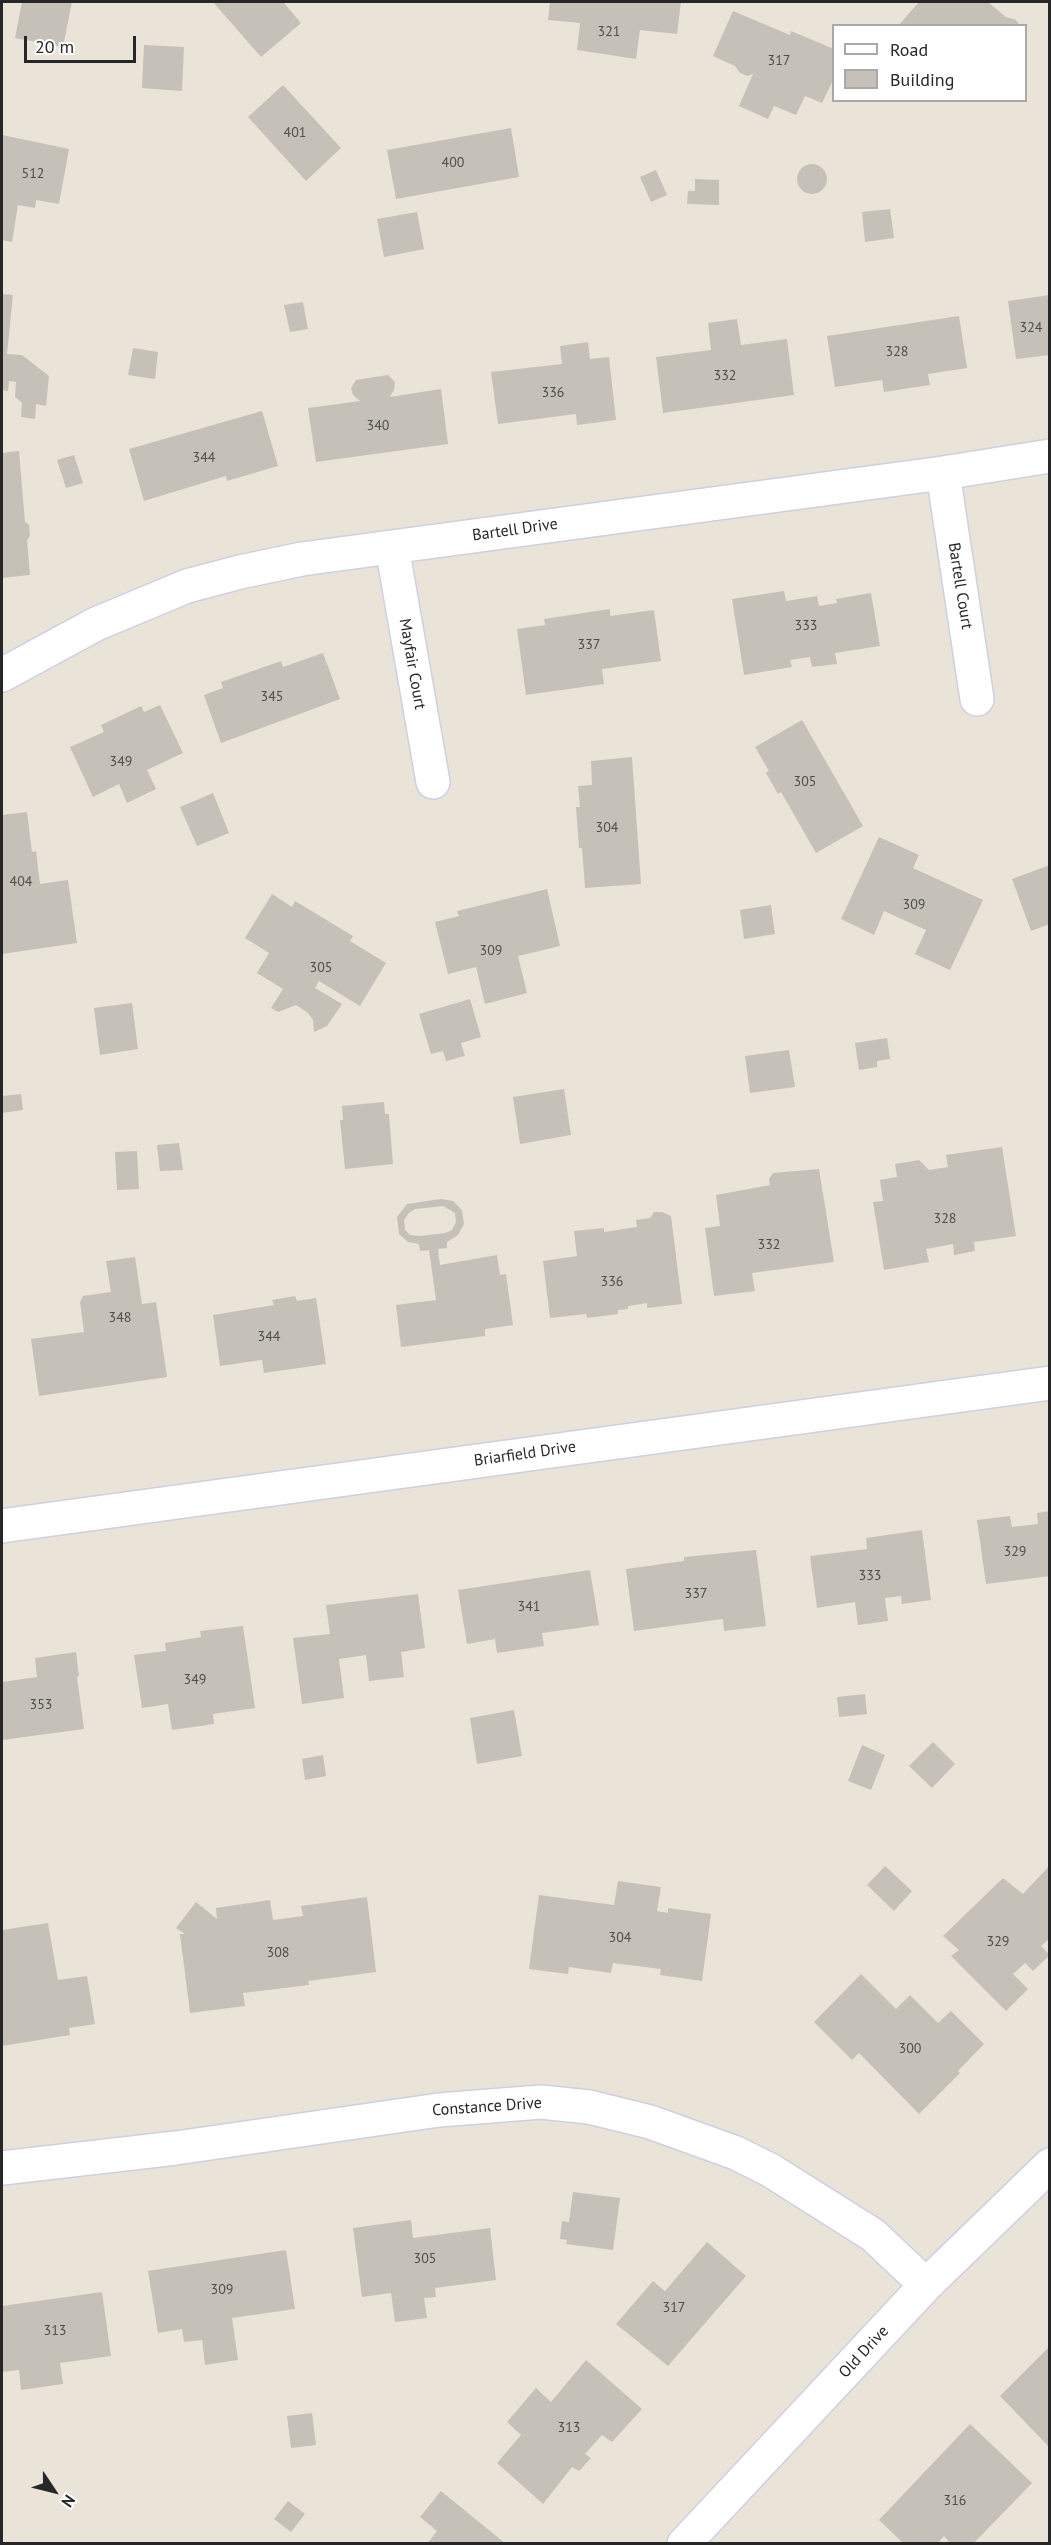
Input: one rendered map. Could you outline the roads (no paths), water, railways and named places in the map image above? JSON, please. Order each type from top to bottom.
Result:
[{"type":"street","name":"Bartell Drive","points":[[2,675],[96,624],[187,586],[302,559],[943,473],[1050,456]]},
{"type":"street","name":"Bartell Court","points":[[943,473],[977,699]]},
{"type":"street","name":"Mayfair Court","points":[[392,547],[433,782]]},
{"type":"street","name":"Briarfield Drive","points":[[2,1526],[1050,1383]]},
{"type":"street","name":"Constance Drive","points":[[2,2168],[176,2148],[439,2110],[541,2102],[589,2107],[650,2122],[736,2153],[770,2170],[866,2230],[926,2285]]},
{"type":"street","name":"Old Drive","points":[[684,2544],[926,2285],[1050,2165]]}]
